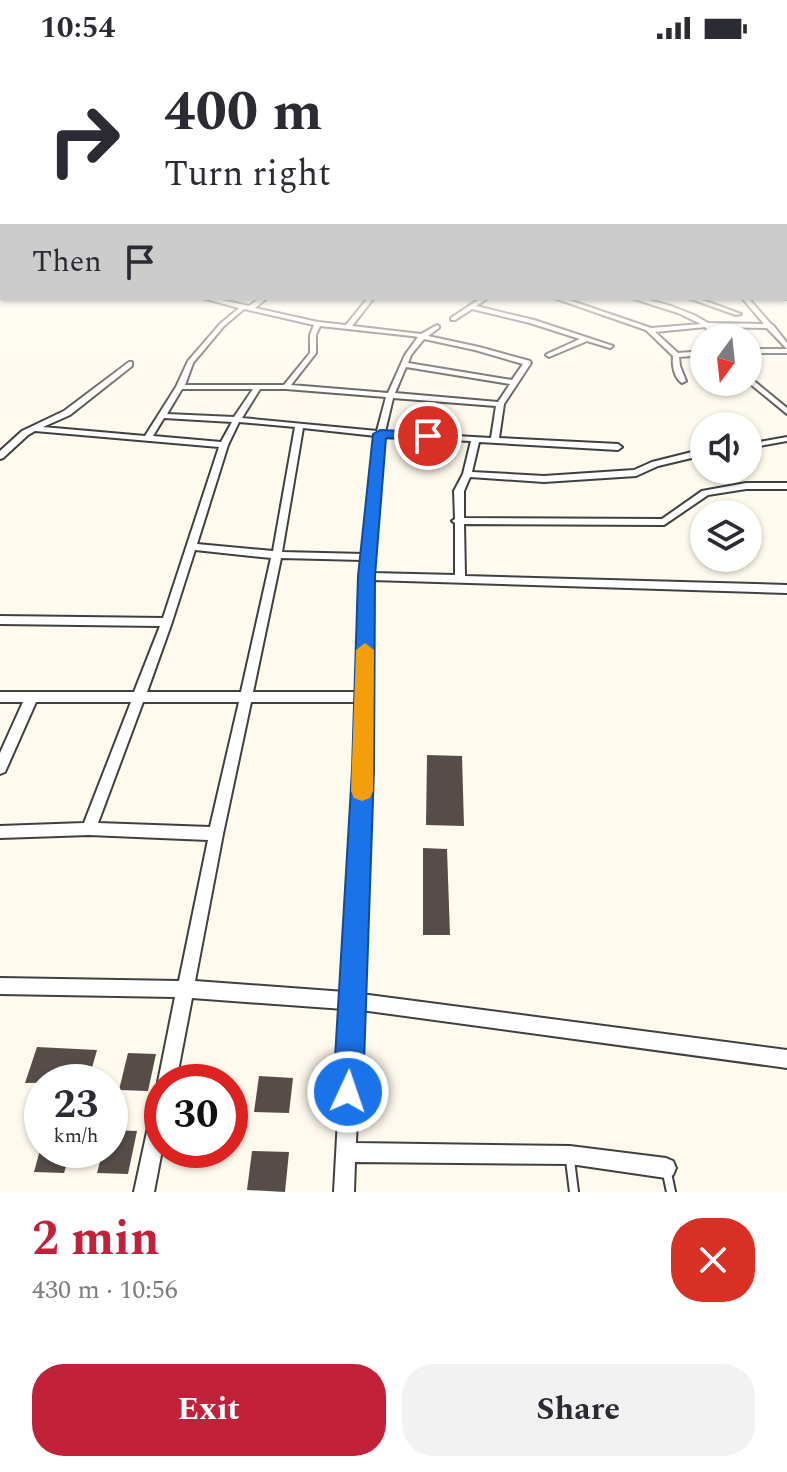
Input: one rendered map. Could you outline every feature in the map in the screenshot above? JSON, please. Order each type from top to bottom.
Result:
[{"type":"street","points":[[147,439],[180,387],[190,362],[229,320]]},
{"type":"street","points":[[300,320],[423,336],[527,363],[500,404],[495,439]]},
{"type":"street","points":[[348,327],[354,320]]},
{"type":"street","points":[[520,320],[610,346]]},
{"type":"street","points":[[621,320],[650,330],[690,327]]},
{"type":"street","points":[[765,320],[787,349]]},
{"type":"street","points":[[286,387],[315,349],[313,335],[318,324]]},
{"type":"street","points":[[762,326],[771,326]]},
{"type":"street","points":[[344,1192],[367,576],[380,434],[390,396],[414,345],[437,327]]},
{"type":"street","points":[[650,330],[676,355],[676,366],[682,381]]},
{"type":"street","points":[[549,355],[587,338]]},
{"type":"street","points":[[762,350],[787,349]]},
{"type":"street","points":[[676,355],[690,354]]},
{"type":"street","points":[[0,456],[25,433],[67,413],[129,364]]},
{"type":"street","points":[[405,365],[514,382]]},
{"type":"street","points":[[180,387],[286,387],[500,404]]},
{"type":"street","points":[[89,829],[167,622],[224,445],[258,387]]},
{"type":"street","points":[[762,390],[787,412]]},
{"type":"street","points":[[162,416],[380,434],[618,447]]},
{"type":"street","points":[[171,1064],[216,834],[277,555],[299,425]]},
{"type":"street","points":[[35,429],[224,445]]},
{"type":"street","points":[[460,578],[459,491],[467,474],[476,438]]},
{"type":"street","points":[[762,443],[787,439]]},
{"type":"street","points":[[467,474],[544,479],[636,473],[655,464],[690,455]]},
{"type":"street","points":[[457,521],[664,522],[705,493],[746,486],[787,486]]},
{"type":"street","points":[[192,547],[277,555],[370,557]]},
{"type":"street","points":[[367,576],[787,589]]},
{"type":"street","points":[[0,620],[167,622]]},
{"type":"street","points":[[0,768],[32,696]]},
{"type":"street","points":[[0,697],[364,697]]},
{"type":"street","points":[[0,832],[89,829],[216,834]]},
{"type":"street","points":[[0,986],[186,989],[353,1001],[787,1059]]},
{"type":"street","points":[[345,1152],[570,1155],[666,1168]]},
{"type":"street","points":[[144,1192],[149,1168]]},
{"type":"lane","points":[[570,1155],[574,1192]]},
{"type":"lane","points":[[666,1168],[671,1192]]},
{"type":"building","points":[[427,755],[462,756],[464,826],[426,825]]},
{"type":"building","points":[[423,848],[447,849],[450,935],[423,935]]},
{"type":"building","points":[[37,1047],[97,1050],[93,1064],[31,1064]]},
{"type":"building","points":[[128,1053],[156,1054],[154,1064],[144,1064],[144,1091],[128,1090],[128,1064],[125,1064]]},
{"type":"building","points":[[259,1076],[293,1078],[289,1113],[254,1112]]},
{"type":"building","points":[[128,1131],[137,1131],[128,1174],[97,1173],[98,1168],[128,1168]]},
{"type":"building","points":[[252,1151],[289,1152],[285,1192],[247,1190]]},
{"type":"building","points":[[35,1168],[66,1168],[64,1173],[34,1172]]},
{"type":"slow traffic","points":[[362,791],[365,650]]},
{"type":"route","points":[[348,1092],[363,770],[367,576],[380,434],[428,436]]}]
